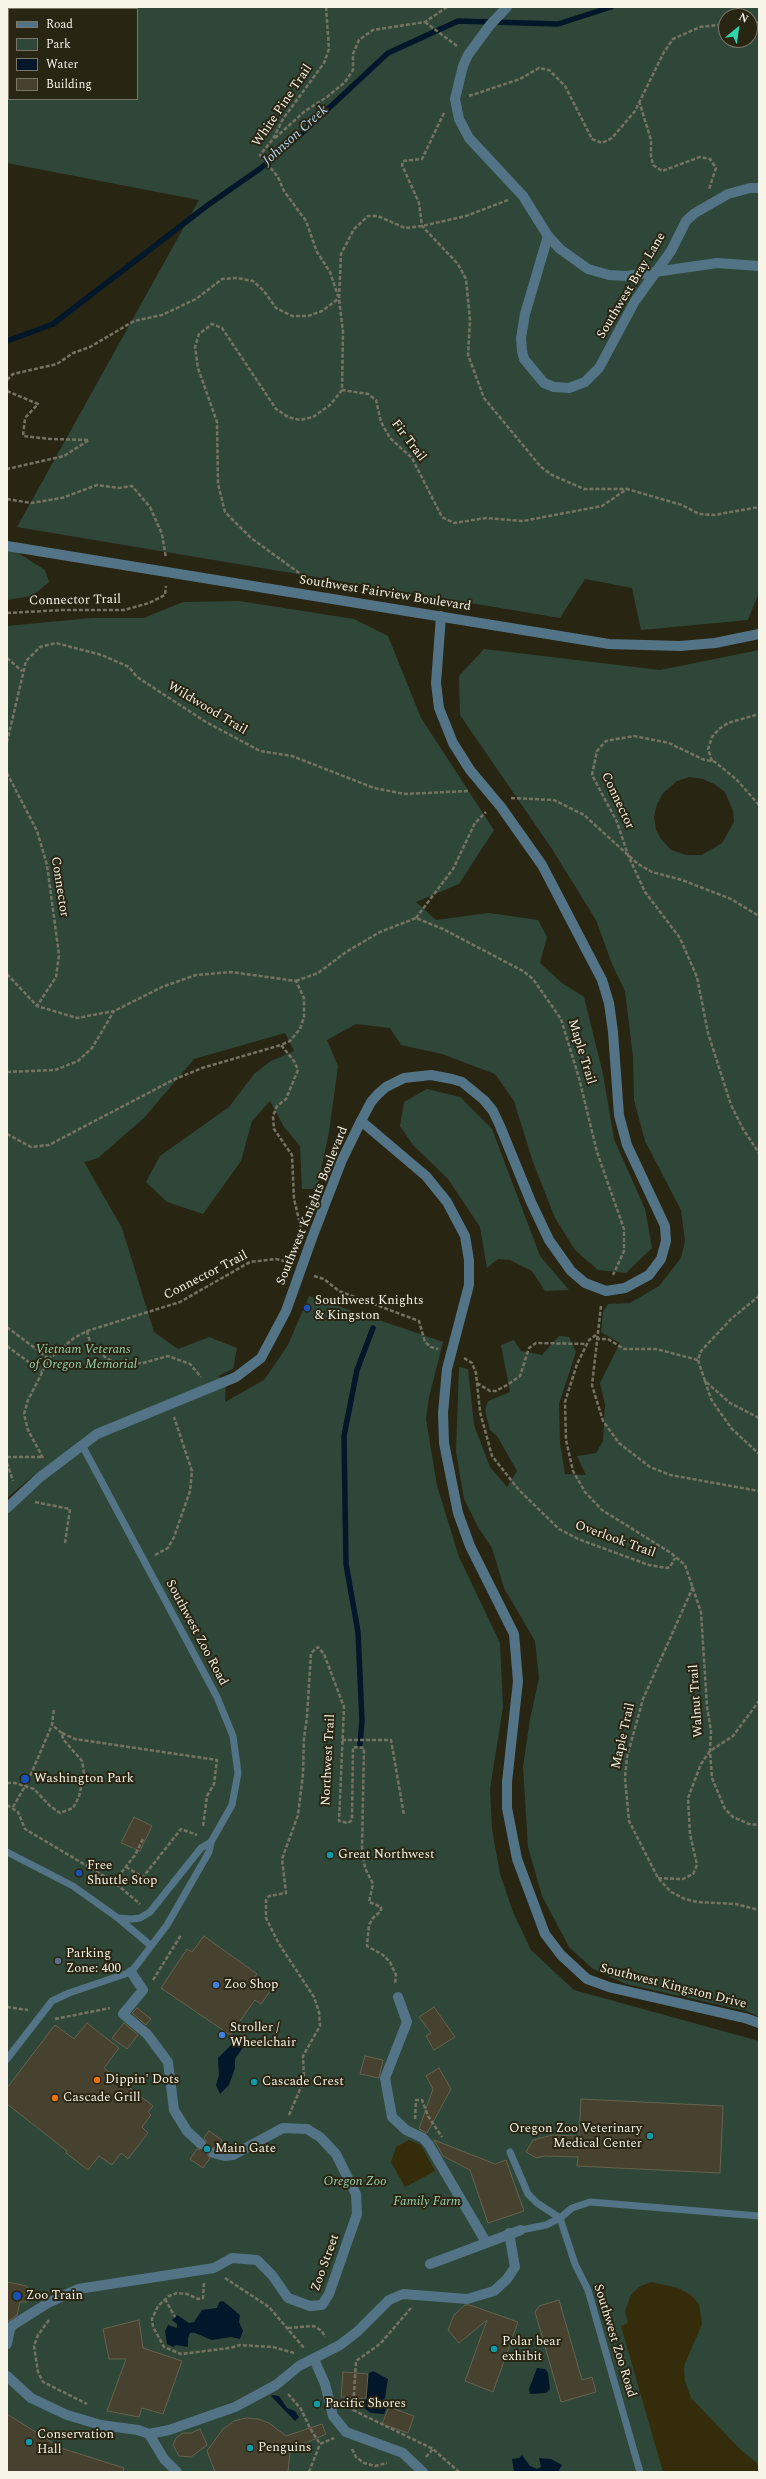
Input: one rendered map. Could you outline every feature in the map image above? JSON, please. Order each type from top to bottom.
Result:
[{"type":"street","points":[[507,7],[468,55],[456,88],[455,99],[459,119],[469,138],[523,196],[548,236],[560,249],[588,269],[609,275],[627,276],[717,263],[759,266]]},
{"type":"street","name":"Southwest Bray Lane","points":[[548,236],[525,314],[520,338],[524,359],[536,376],[544,383],[554,387],[569,388],[584,382],[599,368],[635,301],[671,251],[686,221],[702,208],[738,191],[759,188]]},
{"type":"street","name":"Southwest Fairview Boulevard","points":[[7,546],[624,645],[680,646],[715,643],[759,634]]},
{"type":"street","name":"Southwest Knights Boulevard","points":[[7,1508],[82,1445],[108,1429],[236,1377],[261,1358],[286,1311],[342,1160],[361,1121],[371,1102],[378,1094],[386,1087],[404,1078],[431,1075],[462,1082],[476,1092],[493,1111],[541,1224],[559,1256],[571,1271],[595,1288],[616,1290],[644,1279],[655,1269],[661,1259],[666,1241],[665,1226],[627,1146],[619,1115],[613,1032],[602,980],[542,865],[501,808],[470,770],[447,731],[438,708],[436,683],[441,616]]},
{"type":"street","name":"Southwest Kingston Drive","points":[[361,1121],[426,1176],[447,1202],[465,1236],[469,1260],[469,1285],[447,1369],[443,1413],[444,1444],[454,1493],[470,1546],[514,1634],[518,1681],[507,1782],[507,1808],[517,1859],[545,1934],[571,1966],[595,1982],[608,1987],[744,2018],[759,2023]]},
{"type":"street","points":[[131,1972],[143,1990],[123,2014],[147,2034],[168,2062],[174,2110],[183,2125],[201,2144]]},
{"type":"street","points":[[398,1996],[407,2022],[385,2078],[392,2117],[406,2130],[423,2138],[486,2242]]},
{"type":"street","points":[[213,2153],[225,2156],[233,2155],[284,2128]]},
{"type":"street","name":"Zoo Street","points":[[7,2344],[8,2327],[51,2301],[78,2289],[94,2285],[214,2268],[232,2258],[242,2257],[257,2260],[272,2275],[288,2298],[317,2306],[324,2302],[329,2294],[358,2214],[356,2194],[336,2154],[320,2137],[307,2129],[284,2128]]},
{"type":"street","points":[[430,2264],[509,2233],[521,2230]]},
{"type":"street","points":[[7,2376],[31,2398],[67,2415],[101,2425],[138,2430],[149,2434],[169,2430],[209,2417],[252,2399],[276,2385],[292,2370],[340,2345],[358,2331],[389,2300],[402,2294],[467,2299],[494,2291],[507,2279],[515,2267],[509,2233]]},
{"type":"street","points":[[314,2359],[326,2384],[333,2416],[346,2432],[403,2453],[423,2472]]},
{"type":"street","points":[[149,2434],[164,2459],[177,2472]]},
{"type":"lane","name":"Southwest Zoo Road","points":[[82,1445],[218,1697],[233,1736],[237,1756],[236,1787],[232,1805],[211,1842],[209,1852],[167,1925],[150,1945],[131,1972]]},
{"type":"lane","name":"Southwest Zoo Road","points":[[118,1918],[140,1918],[150,1912],[201,1848],[211,1842]]},
{"type":"lane","points":[[7,1850],[73,1886],[118,1918],[150,1945]]},
{"type":"lane","points":[[7,2059],[52,2001],[69,1993],[131,1972]]},
{"type":"lane","points":[[510,2152],[528,2194],[537,2203],[560,2218]]},
{"type":"lane","points":[[521,2230],[546,2225],[560,2218],[572,2208],[590,2202],[759,2216]]},
{"type":"lane","name":"Southwest Zoo Road","points":[[560,2218],[575,2264],[588,2290],[640,2472]]},
{"type":"path","name":"White Pine Trail","points":[[326,7],[329,49],[324,63],[283,119],[273,139],[260,154],[278,177],[284,191],[306,221],[317,252],[330,272],[339,299]]},
{"type":"path","points":[[273,139],[305,111],[328,97],[345,82],[353,70],[353,54],[359,40],[373,30],[425,22],[447,7]]},
{"type":"path","points":[[425,22],[468,55]]},
{"type":"path","points":[[639,100],[651,140],[653,165],[662,171],[700,157],[710,159],[716,168],[702,208]]},
{"type":"path","points":[[320,597],[316,586],[312,582],[298,570],[251,538],[225,512],[218,484],[216,422],[198,368],[195,347],[199,334],[212,324],[222,328],[276,409],[288,417],[300,420],[313,417],[330,405],[342,390],[342,332],[339,299],[341,254],[354,229],[368,216],[378,216],[405,228],[422,226],[466,216],[523,196]]},
{"type":"path","points":[[7,380],[12,374],[57,364],[73,353],[90,347],[134,321],[162,315],[196,299],[222,279],[237,278],[253,281],[264,292],[276,308],[292,316],[308,316],[322,311],[339,299]]},
{"type":"path","name":"Fir Trail","points":[[342,390],[368,394],[376,400],[381,422],[390,438],[412,458],[442,517],[454,523],[486,518],[523,521],[562,514],[602,506],[628,489],[682,506],[698,514],[714,515],[759,506]]},
{"type":"path","points":[[7,391],[38,404],[25,418],[23,436],[50,439],[90,440],[64,456],[7,469]]},
{"type":"path","points":[[7,499],[31,502],[62,498],[97,485],[119,488],[132,486],[150,507],[162,534],[169,572]]},
{"type":"path","name":"Connector Trail","points":[[7,613],[63,610],[124,610],[149,603],[165,595],[169,572]]},
{"type":"path","name":"Wildwood Trail","points":[[7,742],[22,671],[26,661],[40,647],[56,643],[102,654],[129,667],[137,677],[206,722],[260,751],[292,756],[374,788],[397,792],[473,791]]},
{"type":"path","points":[[7,658],[22,671]]},
{"type":"path","points":[[759,714],[728,723],[719,729],[712,737],[708,749],[712,761],[736,779],[759,805]]},
{"type":"path","name":"Connector","points":[[628,855],[624,838],[592,775],[597,750],[606,741],[634,736],[669,743],[702,759],[712,761]]},
{"type":"path","name":"Connector","points":[[7,773],[37,831],[47,865],[56,932],[59,956],[56,977],[37,1006]]},
{"type":"path","points":[[509,798],[554,800],[584,815],[628,855],[652,872],[682,880],[731,899],[759,916]]},
{"type":"path","points":[[7,974],[37,1006],[77,1018],[114,1011],[162,987],[196,975],[231,972],[296,981],[318,973],[346,952],[380,932],[416,918],[453,869],[475,823],[486,813],[483,807]]},
{"type":"path","points":[[628,855],[645,892],[680,938],[697,977],[710,1039],[731,1105],[743,1129],[759,1153]]},
{"type":"path","name":"Maple Trail","points":[[416,918],[443,928],[523,971],[537,984],[561,1019],[579,1078],[597,1152],[624,1229],[624,1251],[611,1278]]},
{"type":"path","points":[[7,1134],[31,1147],[49,1145],[173,1080],[202,1068],[290,1041],[300,1029],[304,1017],[304,998],[296,981]]},
{"type":"path","points":[[7,1072],[54,1070],[78,1061],[92,1048],[114,1011]]},
{"type":"path","points":[[281,1045],[294,1061],[298,1070],[286,1099],[275,1111],[274,1129],[292,1155],[298,1221],[302,1230],[312,1238]]},
{"type":"path","name":"Connector Trail","points":[[42,1457],[28,1430],[24,1414],[28,1400],[49,1359],[87,1331],[180,1302],[250,1262],[276,1259],[289,1263]]},
{"type":"path","points":[[314,1276],[324,1279],[339,1291],[419,1321],[425,1342],[431,1347],[439,1350]]},
{"type":"path","points":[[759,1296],[714,1335],[701,1351],[698,1360],[711,1399],[724,1418],[759,1454]]},
{"type":"path","points":[[601,1306],[596,1337],[593,1372],[594,1395],[603,1421],[619,1443],[659,1471],[759,1491]]},
{"type":"path","points":[[7,1327],[49,1359]]},
{"type":"path","points":[[87,1331],[90,1342],[107,1359],[122,1364],[142,1362],[168,1356],[181,1359],[190,1364],[198,1372],[206,1389]]},
{"type":"path","points":[[477,1382],[490,1392],[496,1391],[520,1376],[530,1348],[536,1343],[587,1344],[592,1336],[608,1339],[624,1349],[656,1349],[698,1360]]},
{"type":"path","name":"Walnut Trail","points":[[587,1344],[575,1370],[565,1402],[566,1440],[573,1471],[584,1492],[602,1510],[671,1553],[685,1565],[701,1612],[707,1707],[712,1731],[710,1752],[712,1778],[725,1809],[733,1816],[749,1824],[759,1824]]},
{"type":"path","points":[[7,1346],[42,1372]]},
{"type":"path","name":"Overlook Trail","points":[[461,1356],[472,1362],[477,1382],[485,1436],[492,1456],[519,1490],[559,1529],[578,1539],[650,1564],[667,1568],[670,1567],[675,1558]]},
{"type":"path","points":[[705,1381],[730,1403],[759,1418]]},
{"type":"path","points":[[144,1562],[168,1548],[174,1537],[190,1491],[192,1471],[169,1404]]},
{"type":"path","points":[[7,1456],[42,1457],[52,1469]]},
{"type":"path","points":[[7,1463],[13,1481]]},
{"type":"path","points":[[34,1502],[70,1509],[64,1543]]},
{"type":"path","name":"Maple Trail","points":[[693,1587],[643,1699],[627,1757],[625,1778],[629,1821],[658,1878],[671,1892],[685,1899],[736,1904],[759,1910]]},
{"type":"path","name":"Northwest Trail","points":[[284,2128],[304,2080],[303,2056],[320,2026],[319,2012],[314,1997],[302,1980],[266,1918],[266,1900],[269,1896],[286,1893],[282,1859],[298,1815],[303,1774],[304,1738],[310,1688],[311,1653],[315,1648],[321,1649],[324,1654],[344,1707],[339,1820],[348,1823],[352,1820],[353,1747],[361,1746],[364,1748],[362,1848],[365,1868],[372,1884],[370,1902],[381,1907],[381,1911],[372,1918],[369,1925],[367,1946],[384,1955],[390,1962],[396,1975],[395,1986],[398,1996]]},
{"type":"path","points":[[658,1878],[683,1879],[693,1874],[698,1866],[690,1834],[688,1798],[701,1764],[710,1752],[733,1736],[759,1701]]},
{"type":"path","points":[[13,1807],[25,1786],[52,1725],[54,1708]]},
{"type":"path","points":[[52,1725],[62,1733],[75,1740],[217,1760],[214,1784],[207,1796],[200,1837],[181,1829],[143,1877],[126,1867]]},
{"type":"path","points":[[7,1783],[25,1786],[40,1794],[50,1806],[60,1813],[69,1811],[76,1804],[84,1773],[82,1761],[63,1739],[62,1733]]},
{"type":"path","points":[[342,1740],[391,1740],[404,1815]]},
{"type":"path","points":[[7,1805],[13,1807],[22,1818],[25,1829],[114,1882],[143,1907]]},
{"type":"path","points":[[114,1882],[126,1867],[143,1839]]},
{"type":"path","points":[[7,2007],[35,2011]]},
{"type":"path","points":[[49,2021],[104,2010]]},
{"type":"path","points":[[412,2116],[415,2120],[417,2118],[415,2107],[416,2100],[422,2100],[428,2116],[444,2141]]},
{"type":"path","points":[[204,2279],[203,2298],[198,2299],[188,2294],[177,2293],[159,2304],[152,2319],[153,2327],[164,2347],[181,2354],[230,2348],[240,2345],[274,2347]]},
{"type":"path","points":[[227,2280],[269,2307],[314,2359]]},
{"type":"path","points":[[420,2296],[380,2344],[356,2361],[353,2410],[433,2449],[459,2472]]},
{"type":"path","points":[[165,2300],[175,2317]]},
{"type":"path","points":[[51,2301],[58,2310],[38,2335],[34,2346],[38,2372],[43,2382],[49,2386],[92,2407]]},
{"type":"path","points":[[288,2328],[314,2326],[322,2331]]},
{"type":"path","points":[[276,2385],[296,2401],[320,2444]]},
{"type":"path","points":[[309,2472],[320,2444],[346,2432]]},
{"type":"path","points":[[427,2456],[433,2449]]},
{"type":"green space","points":[[7,7],[759,7],[759,592],[748,620],[641,630],[632,588],[585,579],[560,618],[17,527],[199,200],[7,163]]},
{"type":"green space","points":[[7,546],[45,570],[49,582],[32,596],[7,600]]},
{"type":"green space","points":[[239,601],[354,619],[388,636],[421,718],[494,830],[459,884],[416,902],[436,920],[489,913],[538,920],[547,937],[540,963],[562,983],[584,997],[603,1074],[614,1139],[645,1209],[652,1248],[626,1273],[598,1270],[575,1250],[555,1218],[533,1162],[514,1101],[495,1074],[442,1054],[401,1045],[390,1028],[356,1024],[327,1040],[338,1066],[329,1132],[317,1189],[302,1189],[300,1146],[284,1127],[270,1101],[252,1121],[241,1161],[203,1214],[167,1202],[146,1182],[160,1156],[229,1107],[254,1074],[271,1061],[294,1051],[285,1033],[194,1059],[144,1118],[98,1158],[84,1162],[122,1228],[154,1332],[178,1349],[209,1337],[237,1348],[233,1369],[218,1376],[226,1381],[225,1402],[264,1380],[288,1345],[309,1296],[443,1342],[429,1397],[426,1419],[437,1486],[459,1557],[500,1643],[503,1707],[490,1789],[492,1829],[500,1874],[513,1912],[531,1950],[574,1990],[759,2041],[759,2472],[7,2472],[7,1508],[39,1478],[35,1474],[7,1498],[7,626],[91,618],[144,618],[183,602]]},
{"type":"green space","points":[[484,649],[660,670],[759,650],[759,2017],[747,2011],[626,1984],[593,1969],[569,1947],[542,1896],[528,1847],[523,1767],[530,1719],[539,1678],[535,1641],[504,1588],[492,1548],[478,1527],[464,1499],[456,1452],[459,1367],[468,1369],[474,1425],[490,1467],[507,1487],[517,1471],[497,1436],[490,1430],[485,1411],[488,1401],[510,1392],[501,1345],[514,1340],[521,1351],[542,1355],[559,1336],[569,1337],[576,1352],[559,1404],[560,1443],[565,1474],[586,1475],[577,1456],[596,1453],[603,1441],[605,1405],[600,1383],[620,1343],[601,1332],[603,1312],[608,1304],[630,1303],[659,1286],[681,1258],[685,1241],[681,1210],[645,1141],[634,1100],[633,1057],[625,991],[612,964],[596,920],[552,849],[460,715],[459,676]],"holes":[[[689,777],[703,779],[714,784],[725,792],[733,811],[734,822],[722,843],[702,855],[686,855],[671,850],[661,839],[656,830],[654,817],[657,804],[663,793],[677,781]]]},
{"type":"green space","points":[[427,1089],[460,1097],[492,1129],[540,1256],[569,1290],[545,1291],[532,1271],[510,1260],[498,1259],[487,1268],[480,1227],[448,1179],[413,1145],[400,1126],[404,1102]]},
{"type":"sand","name":"Family Farm","points":[[409,2140],[421,2145],[435,2171],[405,2187],[391,2162],[396,2147]]},
{"type":"sand","points":[[651,2282],[678,2288],[691,2295],[699,2304],[702,2324],[684,2366],[685,2381],[691,2398],[740,2449],[759,2465],[759,2472],[663,2472],[621,2326],[628,2323],[625,2311],[631,2295],[639,2287]]},
{"type":"water","points":[[245,2041],[244,2046],[235,2059],[235,2068],[229,2085],[220,2094],[216,2085],[219,2075],[218,2058],[231,2045]]},
{"type":"water","points":[[223,2301],[240,2315],[239,2322],[243,2331],[240,2339],[231,2337],[212,2340],[195,2333],[190,2333],[188,2338],[188,2347],[176,2345],[173,2347],[167,2344],[165,2331],[168,2325],[177,2328],[177,2324],[172,2320],[177,2315],[189,2323],[194,2322],[202,2310],[217,2308],[219,2302]]},
{"type":"water","points":[[537,2368],[545,2369],[548,2373],[550,2389],[546,2393],[530,2394],[529,2389]]},
{"type":"water","points":[[373,2371],[388,2379],[385,2398],[377,2404],[386,2409],[384,2414],[371,2413],[361,2406],[363,2399],[366,2398],[368,2374]]},
{"type":"water","points":[[271,2396],[279,2396],[287,2408],[295,2411],[299,2417],[295,2421]]},
{"type":"water","points":[[522,2455],[530,2466],[537,2469],[541,2467],[539,2458],[551,2459],[562,2465],[558,2472],[514,2472],[512,2459],[519,2458]]},
{"type":"building","points":[[134,1817],[152,1826],[140,1851],[121,1843]]},
{"type":"building","name":"Zoo Shop","points":[[204,1936],[257,1974],[254,1978],[271,1990],[261,2004],[255,2000],[230,2035],[161,1988],[187,1949],[192,1952]]},
{"type":"building","points":[[434,2007],[455,2037],[434,2050],[426,2036],[431,2033],[419,2017]]},
{"type":"building","points":[[137,2008],[151,2019],[146,2025],[132,2013]]},
{"type":"building","name":"Cascade Grill","points":[[87,2023],[119,2048],[104,2068],[153,2106],[148,2112],[151,2115],[142,2127],[148,2133],[128,2159],[121,2153],[112,2165],[99,2156],[88,2170],[66,2153],[67,2151],[7,2104],[7,2088],[55,2025],[74,2039]]},
{"type":"building","points":[[124,2023],[138,2035],[127,2049],[112,2038]]},
{"type":"building","points":[[365,2056],[383,2060],[379,2078],[360,2074]]},
{"type":"building","points":[[439,2068],[451,2089],[427,2133],[419,2129],[433,2089],[426,2076]]},
{"type":"building","name":"Oregon Zoo Veterinary Medical Center","points":[[581,2099],[723,2106],[720,2173],[577,2166],[578,2157],[544,2156],[536,2158],[526,2152],[533,2140],[552,2135],[579,2136]]},
{"type":"building","name":"Main Gate","points":[[209,2131],[222,2140],[217,2147],[208,2149],[207,2154],[210,2158],[203,2168],[190,2159],[197,2149],[203,2150],[206,2148],[207,2142],[204,2138]]},
{"type":"building","points":[[434,2140],[495,2164],[506,2160],[524,2211],[488,2223],[470,2170],[443,2156]]},
{"type":"building","name":"Zoo Train","points":[[7,2282],[27,2286],[27,2302],[20,2302],[17,2315],[7,2322]]},
{"type":"building","points":[[559,2300],[582,2380],[592,2377],[596,2392],[561,2402],[535,2312],[539,2306]]},
{"type":"building","name":"Polar bear exhibit","points":[[465,2305],[470,2305],[518,2322],[493,2392],[465,2381],[487,2320],[459,2343],[448,2330],[454,2315]]},
{"type":"building","points":[[139,2320],[143,2348],[182,2361],[163,2414],[142,2408],[139,2417],[107,2411],[126,2359],[109,2359],[103,2329]]},
{"type":"building","points":[[343,2372],[368,2374],[366,2399],[341,2397]]},
{"type":"building","points":[[389,2407],[414,2416],[408,2433],[382,2424]]},
{"type":"building","name":"Conservation Hall","points":[[7,2414],[61,2448],[124,2468],[123,2472],[7,2472]]},
{"type":"building","name":"Penguins","points":[[246,2418],[258,2419],[269,2423],[286,2436],[322,2424],[326,2434],[290,2450],[288,2472],[215,2472],[207,2451],[223,2429],[234,2421]]},
{"type":"building","points":[[200,2429],[207,2445],[191,2457],[179,2456],[173,2445],[176,2438],[183,2433],[191,2433]]},
{"type":"waterway","name":"Johnson Creek","points":[[7,341],[53,324],[208,205],[261,168],[300,135],[388,53],[458,21],[558,24],[611,7]]},
{"type":"waterway","points":[[360,1744],[362,1721],[358,1632],[346,1564],[344,1436],[357,1370],[373,1328]]},
{"type":"tunnel","points":[[201,2144],[213,2153]]},
{"type":"place","name":"Southwest Knights & Kingston","points":[[307,1308]]},
{"type":"place","name":"Washington Park","points":[[25,1779]]},
{"type":"place","name":"Great Northwest","points":[[330,1855]]},
{"type":"place","name":"Free Shuttle Stop","points":[[79,1873]]},
{"type":"place","name":"Parking Zone: 400","points":[[58,1961]]},
{"type":"place","name":"Zoo Shop","points":[[216,1985]]},
{"type":"place","name":"Stroller / Wheelchair","points":[[222,2035]]},
{"type":"place","name":"Dippin' Dots","points":[[97,2080]]},
{"type":"place","name":"Cascade Crest","points":[[254,2082]]},
{"type":"place","name":"Cascade Grill","points":[[55,2098]]},
{"type":"place","name":"Oregon Zoo Veterinary Medical Center","points":[[650,2136]]},
{"type":"place","name":"Main Gate","points":[[207,2149]]},
{"type":"place","name":"Zoo Train","points":[[17,2296]]},
{"type":"place","name":"Polar bear exhibit","points":[[494,2349]]},
{"type":"place","name":"Pacific Shores","points":[[317,2404]]},
{"type":"place","name":"Conservation Hall","points":[[29,2442]]},
{"type":"place","name":"Penguins","points":[[250,2448]]},
{"type":"park label","name":"Vietnam Veterans of Oregon Memorial","points":[[83,1358]]},
{"type":"park label","name":"Oregon Zoo","points":[[355,2182]]}]
